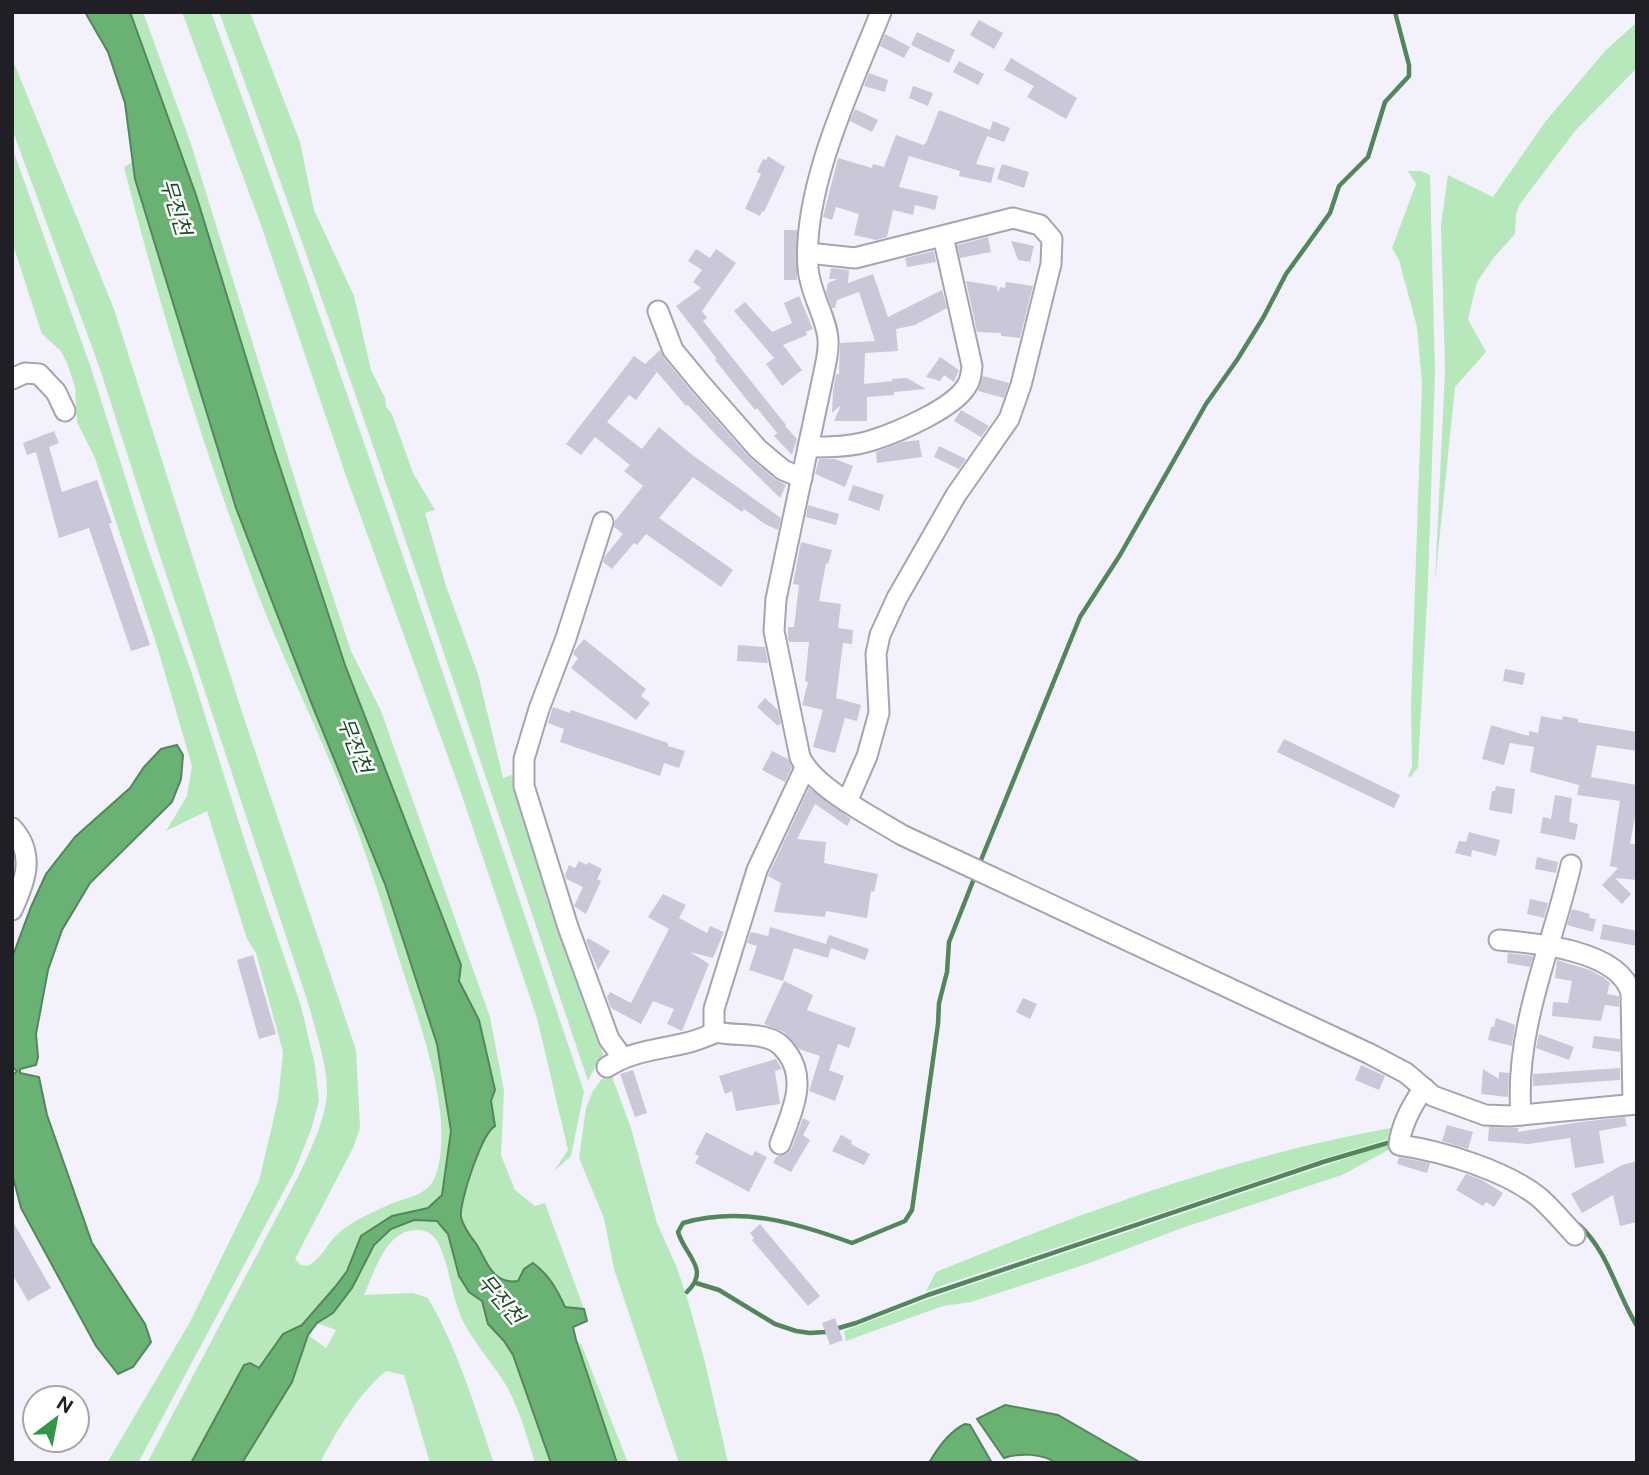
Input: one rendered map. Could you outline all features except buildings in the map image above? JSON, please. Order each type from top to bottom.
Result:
[{"type":"street","points":[[881,12],[821,170],[811,206],[808,268],[814,298],[828,340],[824,372],[776,599],[774,631],[800,757],[805,768],[847,802],[902,835],[1370,1054],[1406,1073],[1433,1096],[1485,1115],[1521,1115],[1635,1104],[1630,1054],[1631,993],[1628,983],[1614,969],[1560,948],[1499,940]]},
{"type":"street","points":[[808,253],[855,258],[1013,218],[1040,225],[1052,239],[1051,264],[1021,385],[1009,419],[956,495],[897,598],[880,635],[876,653],[879,713],[867,756],[847,802]]},
{"type":"street","points":[[808,447],[872,441],[946,405],[967,387],[972,366],[943,236]]},
{"type":"street","points":[[658,311],[673,350],[701,384],[758,449],[783,470],[802,478]]},
{"type":"street","points":[[12,379],[25,373],[39,374],[56,392],[65,411]]},
{"type":"street","points":[[603,522],[524,759],[524,786],[614,1062],[647,1049],[687,1043],[718,1032],[765,1037],[779,1042],[792,1060],[798,1077],[795,1101],[780,1144]]},
{"type":"street","points":[[718,1032],[714,1026],[714,1009],[746,902],[757,870],[805,768]]},
{"type":"street","points":[[12,828],[25,846],[28,862],[23,885],[12,910]]},
{"type":"street","points":[[1521,1115],[1521,1060],[1548,945],[1562,904],[1571,865]]},
{"type":"street","points":[[1424,1088],[1414,1104],[1399,1145],[1461,1159],[1520,1184],[1541,1199],[1575,1235]]},
{"type":"shaded area","points":[[130,12],[143,12],[190,141],[351,651],[381,711],[490,1017],[504,1091],[501,1155],[515,1190],[535,1206],[545,1203],[584,1309],[565,1307],[557,1288],[524,1269],[518,1281],[498,1277],[462,1222],[463,1197],[472,1168],[483,1141],[494,1126],[491,1101],[495,1090],[479,1020],[459,981],[461,965],[345,665],[274,449],[196,195]]},
{"type":"shaded area","points":[[182,12],[211,12],[355,416],[584,1092],[571,1156],[554,1171],[568,1150],[537,1018],[459,787],[345,473],[261,225]]},
{"type":"shaded area","points":[[219,12],[250,12],[300,142],[314,210],[354,296],[371,370],[385,398],[386,407],[392,414],[413,473],[435,510],[425,513],[446,586],[478,674],[503,778],[517,773],[544,873],[604,1057],[588,1081],[361,412]]},
{"type":"shaded area","points":[[1637,22],[1637,68],[1575,131],[1520,204],[1516,214],[1515,234],[1477,282],[1468,319],[1486,352],[1455,387],[1435,582],[1445,370],[1441,225],[1448,175],[1493,197],[1545,122],[1605,51]]},
{"type":"shaded area","points":[[12,58],[114,309],[241,709],[356,1050],[360,1128],[353,1148],[295,1259],[301,1265],[308,1266],[351,1224],[420,1193],[431,1184],[440,1154],[439,1102],[427,1047],[363,845],[256,589],[201,433],[168,327],[124,167],[132,162],[236,508],[385,884],[437,1044],[451,1131],[442,1195],[428,1208],[392,1216],[361,1236],[347,1270],[335,1287],[302,1325],[283,1334],[191,1463],[147,1463],[299,1175],[321,1122],[326,1103],[326,1080],[309,1006],[99,366],[12,129]]},
{"type":"shaded area","points":[[12,147],[91,368],[146,543],[301,1006],[315,1065],[319,1101],[294,1172],[138,1463],[107,1463],[190,1322],[259,1181],[278,1100],[283,1052],[256,953],[247,939],[207,811],[166,831],[187,796],[192,766],[157,646],[95,458],[77,422],[75,387],[67,363],[60,350],[42,334],[12,242]]},
{"type":"shaded area","points":[[1408,171],[1421,171],[1430,175],[1435,372],[1418,767],[1411,777],[1408,776],[1412,767],[1411,705],[1422,384],[1417,327],[1399,260],[1392,248],[1416,184]]},
{"type":"shaded area","points":[[611,1074],[631,1128],[657,1223],[688,1301],[728,1463],[679,1463],[614,1269],[604,1218],[579,1158],[586,1108],[593,1091],[604,1076]]},
{"type":"shaded area","points":[[1396,1127],[1395,1137],[926,1291],[936,1272],[1162,1187],[1278,1153]]},
{"type":"shaded area","points":[[1392,1145],[1392,1148],[1342,1175],[1182,1228],[1084,1265],[971,1302],[943,1306],[846,1341],[844,1331],[931,1298]]},
{"type":"shaded area","points":[[414,1220],[437,1221],[448,1234],[459,1276],[469,1292],[482,1301],[488,1324],[513,1355],[551,1463],[535,1463],[512,1396],[461,1316],[439,1245],[429,1233],[418,1230],[398,1236],[390,1244],[377,1264],[364,1295],[413,1293],[428,1298],[457,1358],[494,1463],[430,1463],[404,1375],[386,1371],[357,1402],[320,1463],[242,1463],[292,1382],[308,1335],[326,1348],[336,1330],[317,1323],[333,1313],[352,1288],[374,1245],[391,1229]]},
{"type":"shaded area","points":[[576,1340],[582,1346],[628,1463],[617,1463]]},
{"type":"water","name":"무진천","points":[[85,12],[130,12],[196,195],[274,449],[345,665],[461,965],[459,981],[479,1020],[495,1090],[491,1101],[495,1126],[484,1141],[472,1168],[461,1209],[462,1221],[497,1276],[518,1281],[524,1269],[533,1263],[552,1283],[565,1307],[584,1309],[587,1321],[573,1327],[617,1463],[551,1463],[513,1355],[488,1324],[482,1301],[469,1292],[459,1276],[448,1234],[437,1221],[414,1220],[391,1229],[374,1245],[352,1288],[333,1313],[317,1323],[308,1335],[292,1382],[242,1463],[191,1463],[244,1365],[250,1363],[259,1368],[283,1334],[302,1325],[347,1271],[361,1236],[392,1216],[428,1208],[442,1195],[451,1131],[437,1044],[385,884],[236,508],[135,179],[125,103],[108,52]]},
{"type":"water","points":[[177,745],[183,755],[181,779],[172,802],[90,883],[62,930],[48,970],[36,1034],[36,1065],[20,1069],[20,1073],[39,1077],[47,1115],[92,1243],[145,1324],[151,1342],[133,1367],[118,1374],[96,1346],[21,1208],[12,1173],[12,1076],[17,1071],[12,1067],[12,958],[46,874],[75,837],[130,788],[144,767],[161,749]]},
{"type":"water","points":[[1005,1405],[1058,1415],[1141,1463],[1056,1463],[1044,1457],[1030,1455],[1004,1458],[977,1419]]},
{"type":"water","points":[[965,1424],[970,1425],[992,1463],[929,1463],[949,1436]]},
{"type":"waterway","points":[[979,865],[1080,617],[1120,555],[1206,404],[1263,318],[1286,274],[1330,213],[1339,186],[1368,157],[1385,102],[1409,76],[1409,65],[1395,12]]},
{"type":"waterway","points":[[687,1292],[694,1284],[697,1269],[678,1232],[683,1223],[727,1216],[769,1219],[852,1243],[905,1221],[912,1210],[939,1003],[947,972],[949,942],[975,876]]},
{"type":"waterway","points":[[696,1283],[719,1290],[775,1324],[796,1331],[825,1332],[1323,1162],[1394,1141]]},
{"type":"waterway","points":[[1579,1225],[1605,1260],[1637,1326]]}]
